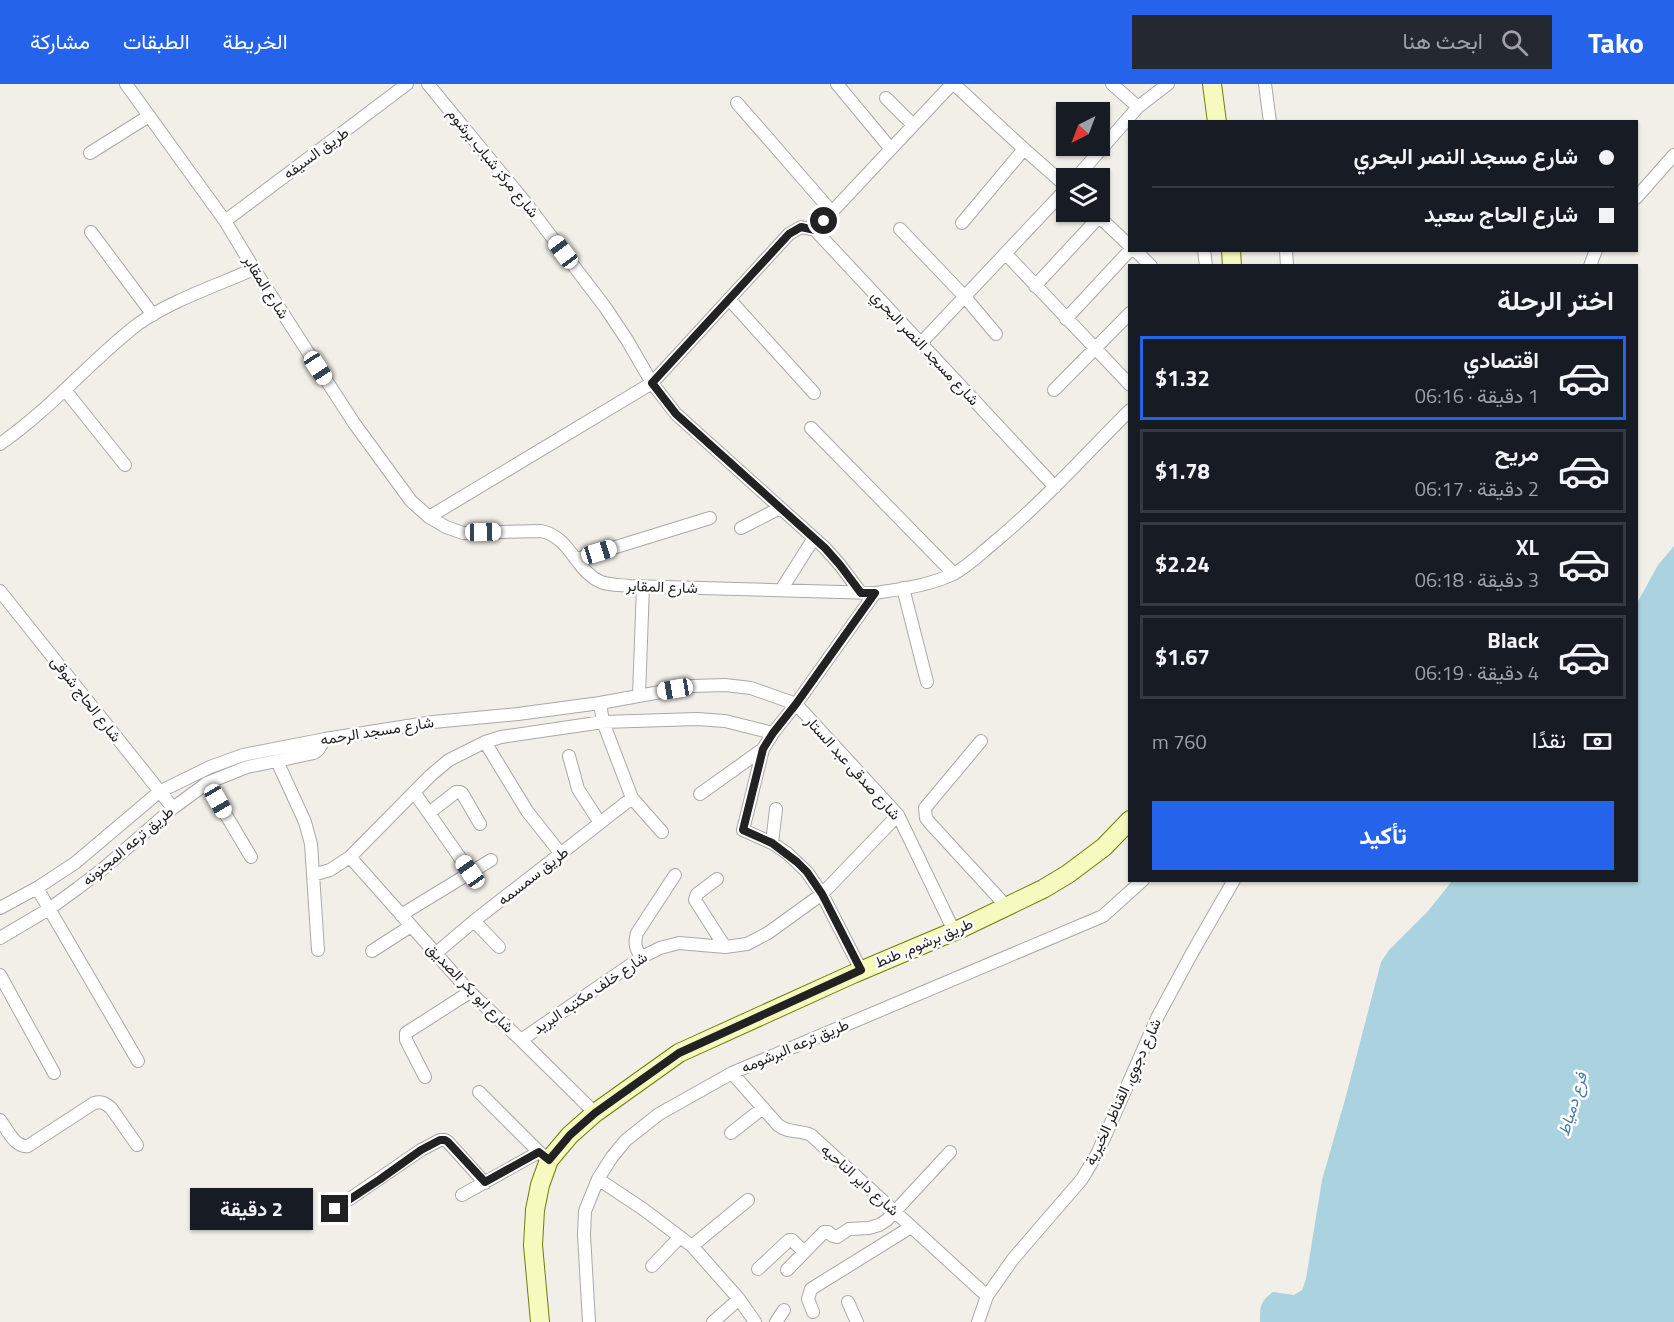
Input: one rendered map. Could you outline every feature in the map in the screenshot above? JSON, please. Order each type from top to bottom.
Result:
[{"type":"main road","points":[[1212,84],[1217,120]]},
{"type":"main road","name":"طريق برشوم, طنط","points":[[540,1322],[532,1245],[544,1156],[595,1113],[679,1053],[1044,889],[1104,847],[1128,822]]},
{"type":"street","name":"شارع المقابر","points":[[126,84],[225,221],[372,449],[411,501],[429,518],[463,533],[548,532],[564,543],[591,576],[602,582],[614,585],[861,593],[875,593],[931,582],[954,574],[1006,533],[1055,487],[1128,412]]},
{"type":"street","name":"طريق السيفه","points":[[225,221],[407,84]]},
{"type":"street","name":"شارع مركز شباب برشوم","points":[[428,84],[511,184],[584,280],[627,340],[652,383],[676,414],[813,538],[840,565],[861,593]]},
{"type":"street","points":[[837,84],[891,149]]},
{"type":"street","points":[[429,518],[652,383],[789,234],[801,227],[815,230],[953,84],[1056,179]]},
{"type":"street","points":[[1112,84],[1138,107]]},
{"type":"street","points":[[1085,168],[1138,107],[1168,84]]},
{"type":"street","points":[[1265,84],[1270,120]]},
{"type":"street","points":[[886,98],[913,125]]},
{"type":"street","points":[[737,103],[832,212]]},
{"type":"street","points":[[90,153],[149,117]]},
{"type":"street","points":[[962,223],[1024,149]]},
{"type":"street","points":[[1638,196],[1674,155]]},
{"type":"street","points":[[921,343],[1056,199]]},
{"type":"street","points":[[1035,286],[1089,222]]},
{"type":"street","points":[[1104,222],[1128,246]]},
{"type":"street","points":[[900,229],[965,297],[996,334]]},
{"type":"street","name":"شارع مسجد النصر البحري","points":[[815,230],[1055,487]]},
{"type":"street","points":[[91,232],[153,315]]},
{"type":"street","points":[[1066,319],[1128,250]]},
{"type":"street","points":[[1137,252],[1148,264]]},
{"type":"street","points":[[1006,254],[1128,383]]},
{"type":"street","points":[[0,444],[45,409],[104,353],[140,323],[185,299],[254,269]]},
{"type":"street","points":[[729,299],[814,393]]},
{"type":"street","points":[[1054,390],[1128,315]]},
{"type":"street","points":[[64,390],[125,465]]},
{"type":"street","points":[[811,428],[954,574]]},
{"type":"street","points":[[741,528],[780,508]]},
{"type":"street","points":[[577,559],[710,518]]},
{"type":"street","points":[[781,590],[813,538]]},
{"type":"street","points":[[639,695],[643,586]]},
{"type":"street","points":[[903,588],[927,682]]},
{"type":"street","name":"شارع الحاج شوقى","points":[[0,591],[173,808]]},
{"type":"street","points":[[861,970],[811,877],[797,862],[772,843],[743,831],[763,749],[875,593]]},
{"type":"street","name":"شارع مسجد الرحمه","points":[[0,908],[37,888],[75,863],[159,792],[210,767],[245,761],[325,739],[433,722],[488,718],[600,703],[693,686],[725,685],[752,688],[796,704]]},
{"type":"street","points":[[600,703],[603,722],[632,798],[662,832]]},
{"type":"street","name":"شارع صدقى عبد الستار","points":[[796,704],[898,814],[954,930]]},
{"type":"street","points":[[314,875],[330,870],[350,857],[431,775],[449,760],[485,742],[501,737],[603,722],[697,719],[725,720],[773,733]]},
{"type":"street","name":"طريق ترعه المجنونه","points":[[0,938],[49,909],[104,868],[173,808],[207,783],[245,761],[277,761],[314,753],[325,739]]},
{"type":"street","points":[[981,741],[925,808],[925,813],[929,822],[1007,907]]},
{"type":"street","points":[[485,742],[527,811],[561,854]]},
{"type":"street","points":[[700,794],[763,749]]},
{"type":"street","points":[[569,756],[578,789],[600,823]]},
{"type":"street","points":[[277,761],[305,822],[311,844],[318,950]]},
{"type":"street","points":[[207,783],[251,857]]},
{"type":"street","points":[[414,792],[470,872]]},
{"type":"street","points":[[429,813],[459,792],[480,824]]},
{"type":"street","name":"طريق سمسمه","points":[[435,954],[632,798]]},
{"type":"street","points":[[772,843],[776,809]]},
{"type":"street","name":"شارع خلف مكتبه البريد","points":[[521,1040],[642,957],[660,948],[680,944],[725,947],[747,944],[768,933],[822,894],[898,814]]},
{"type":"street","name":"شارع ابو بكر الصديق","points":[[350,857],[470,992],[595,1113]]},
{"type":"street","points":[[400,915],[491,860]]},
{"type":"street","points":[[642,957],[636,949],[637,933],[675,875]]},
{"type":"street","points":[[717,879],[697,894],[695,900],[725,947]]},
{"type":"street","name":"طريق ترعه البرشومه","points":[[589,1322],[584,1235],[585,1212],[598,1179],[612,1157],[626,1140],[658,1114],[732,1074],[1103,916],[1141,882]]},
{"type":"street","name":"شارع دجوي, القناطر الخيرية","points":[[978,1322],[987,1296],[1013,1259],[1082,1179],[1098,1152],[1158,1016],[1233,882]]},
{"type":"street","points":[[37,888],[138,1061]]},
{"type":"street","points":[[474,921],[499,947]]},
{"type":"street","points":[[372,951],[411,926]]},
{"type":"street","points":[[0,975],[54,1073]]},
{"type":"street","points":[[425,1077],[406,1040],[406,1033],[470,992]]},
{"type":"street","name":"شارع داير الناحيه","points":[[732,1074],[782,1128],[811,1135],[987,1296]]},
{"type":"street","points":[[462,1196],[485,1182],[544,1156],[479,1092]]},
{"type":"street","points":[[0,1120],[15,1142],[23,1147],[94,1103],[101,1102],[111,1108],[137,1145]]},
{"type":"street","points":[[731,1133],[763,1108]]},
{"type":"street","points":[[335,1209],[421,1150],[440,1140],[448,1142],[485,1182]]},
{"type":"street","points":[[787,1270],[825,1231],[837,1237],[849,1229],[869,1228],[887,1220],[950,1152]]},
{"type":"street","points":[[598,1179],[692,1246],[739,1299],[755,1322]]},
{"type":"street","points":[[692,1246],[748,1200]]},
{"type":"street","points":[[813,1312],[808,1299],[811,1289],[911,1227]]},
{"type":"street","points":[[652,1266],[680,1237]]},
{"type":"street","points":[[758,1269],[789,1240],[792,1240],[804,1252]]},
{"type":"street","points":[[713,1322],[739,1299]]},
{"type":"street","points":[[849,1302],[857,1322]]},
{"type":"street","points":[[776,1322],[784,1310]]},
{"type":"water","name":"فرع دمياط","points":[[1674,546],[1674,1322],[1260,1322],[1260,1312],[1265,1298],[1273,1292],[1294,1295],[1302,1290],[1306,1279],[1322,1180],[1381,962],[1389,950],[1429,910],[1451,882],[1638,882],[1638,601],[1658,565]]},
{"type":"route","points":[[335,1209],[421,1150],[440,1140],[448,1142],[485,1182],[539,1152],[549,1160],[570,1135],[595,1113],[679,1053],[861,970],[822,894],[807,872],[787,853],[772,843],[743,830],[763,749],[875,593],[861,593],[825,548],[676,414],[652,383],[789,234],[801,227],[815,230],[824,221]]}]
